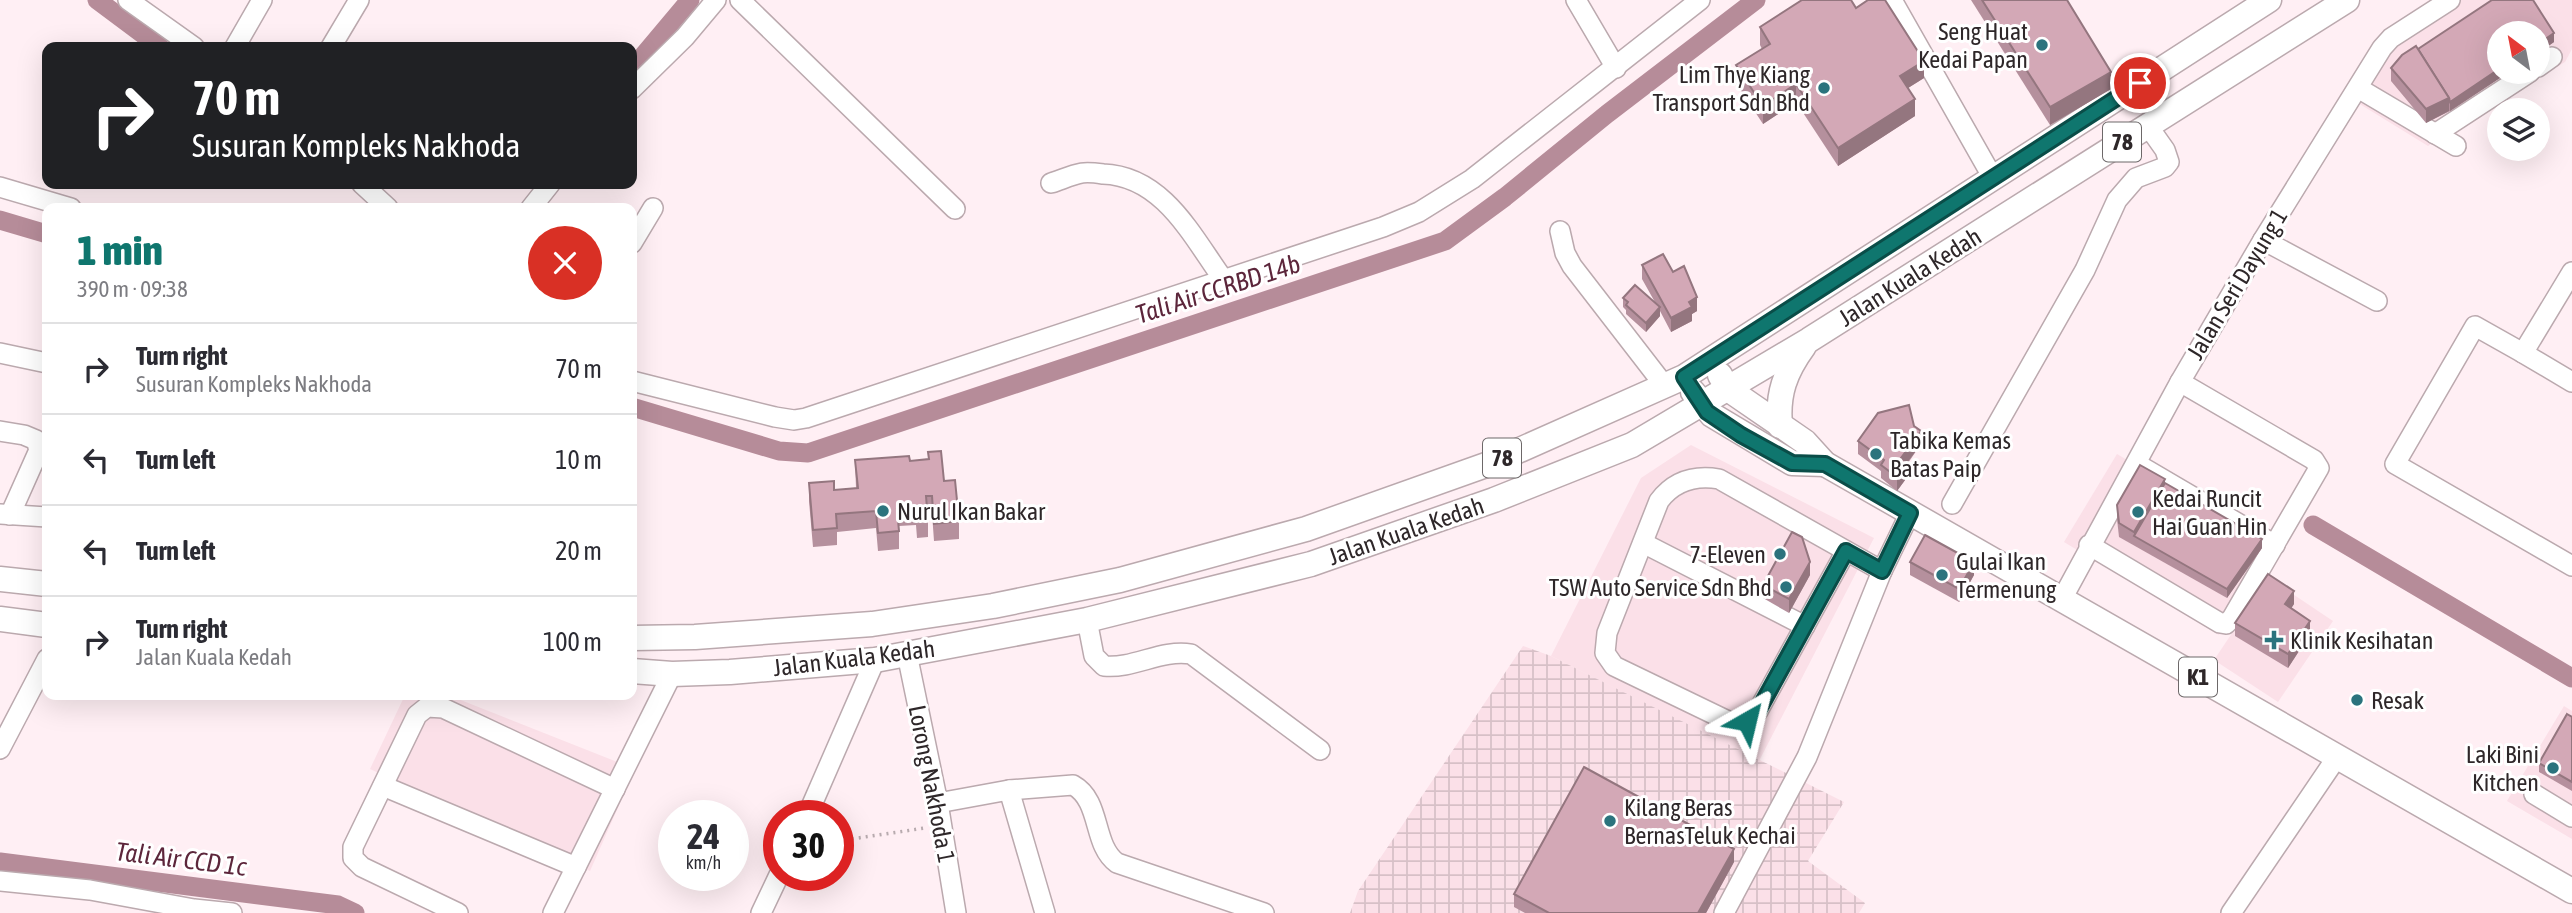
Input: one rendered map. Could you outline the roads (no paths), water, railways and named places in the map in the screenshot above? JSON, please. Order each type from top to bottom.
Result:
[{"type":"main road","name":"Jalan Kuala Kedah","points":[[637,638],[707,636],[872,624],[993,606],[1120,580],[1306,529],[1486,465],[1674,381],[1711,360],[2269,0]]},
{"type":"main road","name":"Jalan Kuala Kedah","points":[[637,671],[672,674],[730,672],[875,660],[1087,620],[1311,564],[1494,500],[1632,445],[1809,340],[2347,0]]},
{"type":"main road","points":[[1780,426],[1778,410],[1783,380],[1809,340]]},
{"type":"main road","name":"K1","points":[[1711,360],[1728,388],[1805,442],[1825,464],[2572,891]]},
{"type":"main road","name":"K1","points":[[1674,381],[1712,415],[1741,435],[1792,463],[1825,464]]},
{"type":"main road","points":[[1632,445],[1657,433],[1685,426],[1714,427],[1741,435]]},
{"type":"main road","points":[[0,579],[42,583]]},
{"type":"main road","points":[[0,619],[42,624]]},
{"type":"street","points":[[128,0],[187,42]]},
{"type":"street","points":[[238,42],[262,0]]},
{"type":"street","points":[[334,42],[359,0]]},
{"type":"street","points":[[637,84],[685,37],[716,0]]},
{"type":"street","points":[[740,0],[955,209]]},
{"type":"street","points":[[1576,0],[1616,68]]},
{"type":"street","points":[[637,383],[775,417],[800,419],[1383,228],[1419,212],[1472,179],[1700,0]]},
{"type":"street","points":[[1892,0],[1993,178]]},
{"type":"street","name":"Jalan Seri Dayung 1","points":[[2062,599],[2180,382],[2263,240],[2382,48],[2391,38],[2450,0]]},
{"type":"street","points":[[2435,134],[2512,84]]},
{"type":"street","points":[[2358,88],[2456,146]]},
{"type":"street","points":[[1952,504],[2085,270],[2117,200],[2136,178],[2165,167],[2169,162],[2165,150],[2148,126]]},
{"type":"street","points":[[1051,183],[1083,173],[1121,174],[1138,182],[1162,198],[1223,279]]},
{"type":"street","points":[[0,187],[54,203]]},
{"type":"street","points":[[367,189],[383,203]]},
{"type":"street","points":[[535,203],[546,189]]},
{"type":"street","points":[[637,235],[653,208]]},
{"type":"street","points":[[1560,231],[1565,253],[1572,266],[1674,381]]},
{"type":"street","points":[[2263,240],[2377,301]]},
{"type":"street","points":[[2523,354],[2572,272]]},
{"type":"street","points":[[2572,382],[2475,326],[2395,464],[2572,566]]},
{"type":"street","points":[[0,353],[42,362]]},
{"type":"street","points":[[2090,545],[2224,624],[2232,618],[2319,468],[2314,460],[2180,382]]},
{"type":"street","points":[[0,431],[31,437],[36,440],[39,450],[5,514],[42,517]]},
{"type":"street","points":[[2135,463],[2275,545]]},
{"type":"street","points":[[1846,551],[1758,711],[1747,721],[1732,723],[1614,666],[1605,653],[1607,634],[1659,501],[1666,491],[1688,480],[1707,477],[1719,479],[1882,571]]},
{"type":"street","points":[[1724,913],[1807,757],[1882,571],[1910,513]]},
{"type":"street","points":[[1643,543],[1805,626]]},
{"type":"street","points":[[1087,620],[1094,656],[1104,666],[1121,665],[1170,653],[1191,654],[1320,750]]},
{"type":"street","name":"Lorong Nakhoda 1","points":[[907,654],[956,913]]},
{"type":"street","points":[[814,800],[875,660]]},
{"type":"street","points":[[0,749],[42,669]]},
{"type":"street","points":[[553,913],[672,674]]},
{"type":"street","points":[[458,913],[362,867],[354,858],[353,847],[417,715],[427,707],[443,708],[615,789]]},
{"type":"street","points":[[2231,913],[2337,757]]},
{"type":"street","points":[[937,803],[1009,790],[1073,785],[1085,794],[1106,851],[1116,863],[1264,913]]},
{"type":"street","points":[[383,786],[576,867]]},
{"type":"street","points":[[1009,790],[1047,912]]},
{"type":"street","points":[[2535,794],[2572,817]]},
{"type":"street","points":[[0,881],[90,890],[193,911],[232,913]]},
{"type":"street","points":[[761,913],[771,891]]},
{"type":"waterway","points":[[97,0],[153,42]]},
{"type":"waterway","points":[[637,63],[690,0]]},
{"type":"waterway","name":"Tali Air CCRBD 14b","points":[[637,408],[779,451],[808,453],[1445,241],[1756,0]]},
{"type":"waterway","name":"Tali Air CCRBD 14b","points":[[0,220],[42,233]]},
{"type":"waterway","points":[[2313,525],[2572,678]]},
{"type":"waterway","name":"Tali Air CCD 1c","points":[[0,862],[338,905],[355,913]]},
{"type":"place","name":"Seng Huat Kedai Papan","points":[[2042,45]]},
{"type":"place","name":"Lim Thye Kiang Transport Sdn Bhd","points":[[1824,88]]},
{"type":"place","name":"Tabika Kemas Batas Paip","points":[[1876,454]]},
{"type":"place","name":"Nurul Ikan Bakar","points":[[883,511]]},
{"type":"place","name":"Kedai Runcit Hai Guan Hin","points":[[2138,512]]},
{"type":"place","name":"7-Eleven","points":[[1780,554]]},
{"type":"place","name":"Gulai Ikan Termenung","points":[[1942,575]]},
{"type":"place","name":"TSW Auto Service Sdn Bhd","points":[[1786,587]]},
{"type":"place","name":"Klinik Kesihatan","points":[[2274,640]]},
{"type":"place","name":"Resak","points":[[2357,700]]},
{"type":"place","name":"Laki Bini Kitchen","points":[[2553,768]]},
{"type":"place","name":"Kilang Beras BernasTeluk Kechai","points":[[1610,821]]}]
